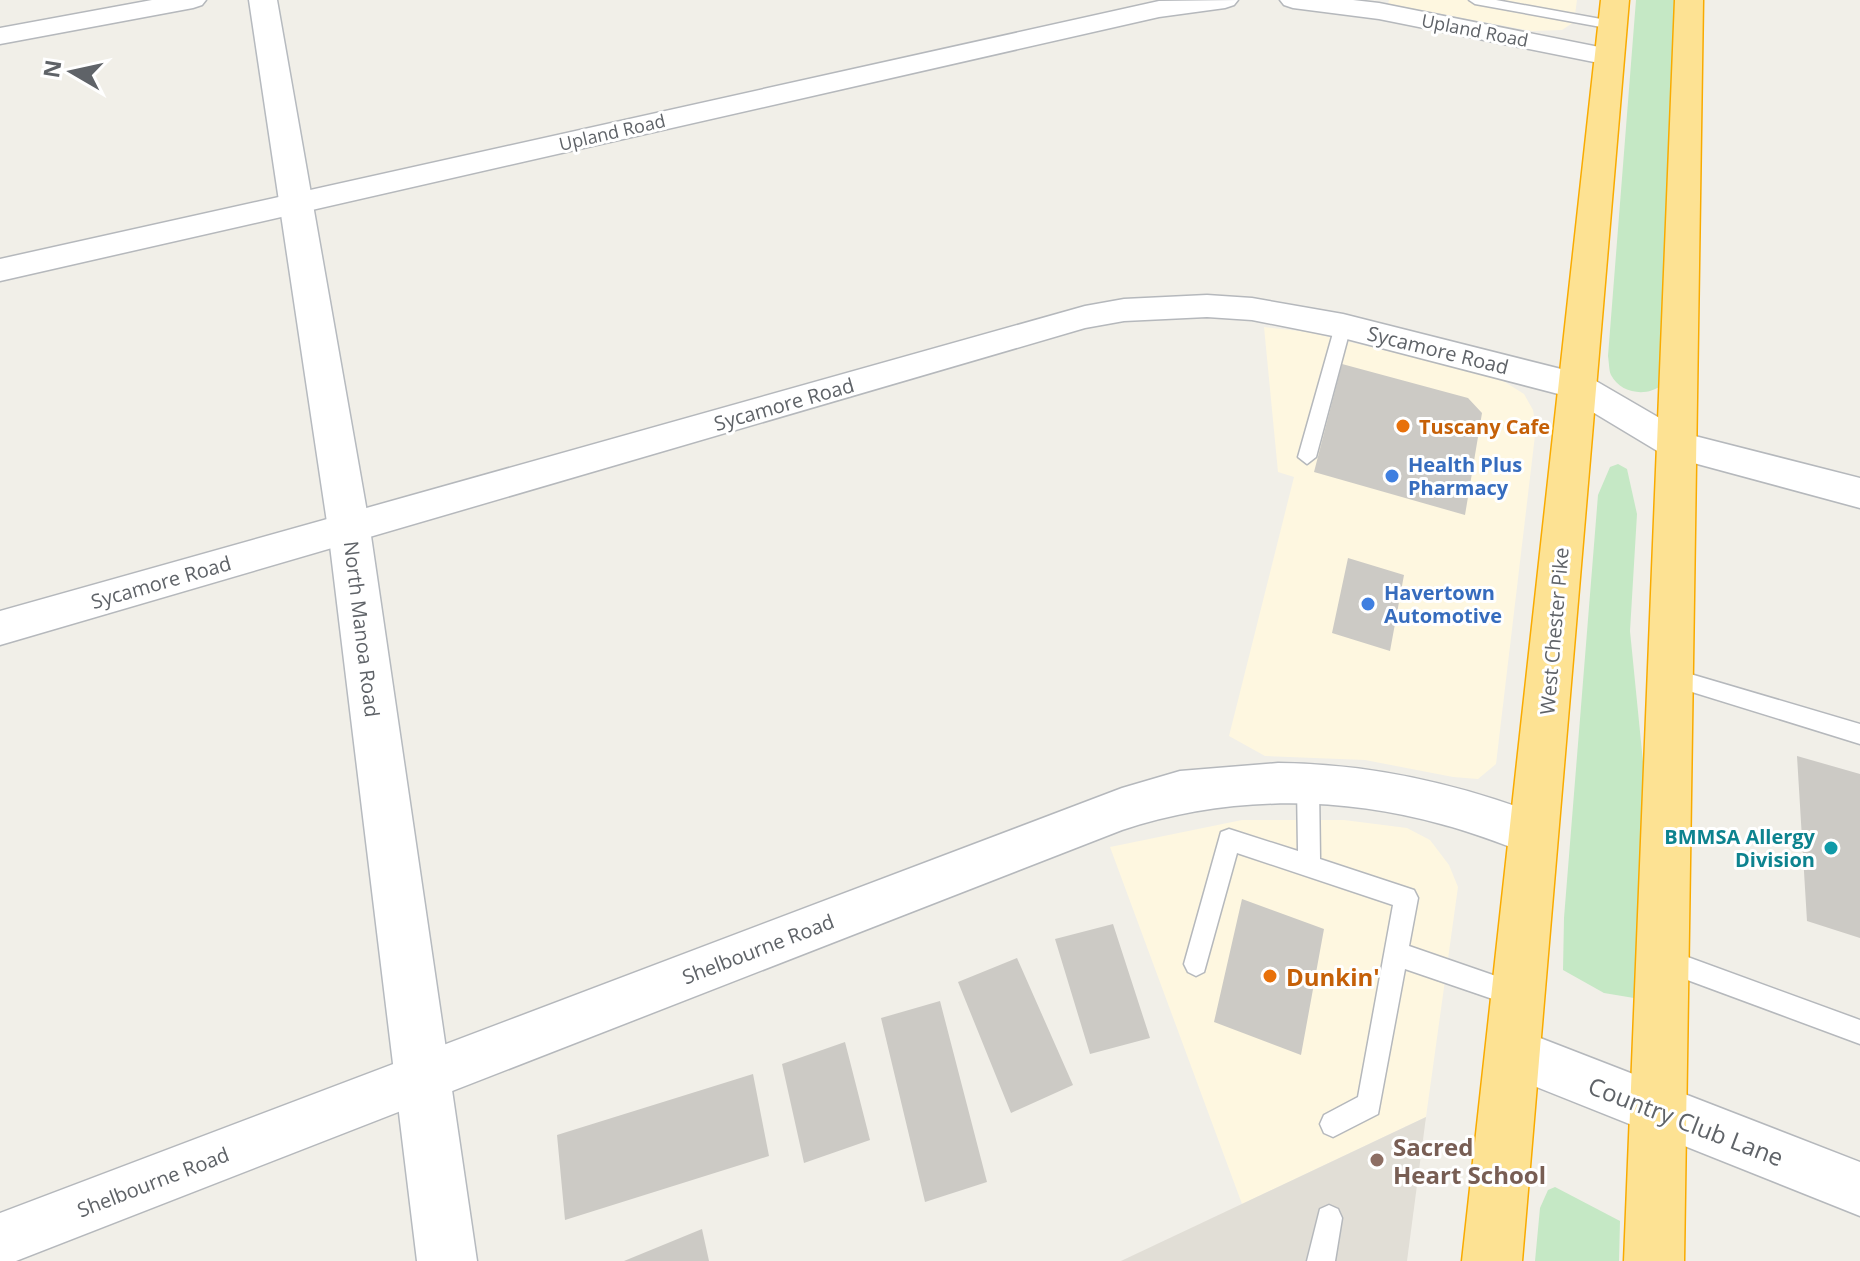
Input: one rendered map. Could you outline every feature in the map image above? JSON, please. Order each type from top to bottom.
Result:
[{"type":"highway","points":[[1654,1261],[1689,0]]},
{"type":"highway","name":"West Chester Pike","points":[[1492,1261],[1612,27]]},
{"type":"main road","name":"North Manoa Road","points":[[263,0],[349,529],[447,1261]]},
{"type":"street","points":[[0,36],[193,0]]},
{"type":"street","name":"Upland Road","points":[[0,270],[1159,9],[1225,0]]},
{"type":"street","name":"Upland Road","points":[[1293,0],[1612,27]]},
{"type":"street","name":"Sycamore Road","points":[[0,628],[1085,317],[1163,306],[1252,309],[1343,326],[1577,386],[1677,445],[1860,493]]},
{"type":"street","name":"Shelbourne Road","points":[[0,1240],[1122,809],[1178,792],[1237,784],[1372,790],[1441,803],[1534,834]]},
{"type":"street","name":"Country Club Lane","points":[[1512,1052],[1860,1189]]},
{"type":"lane","points":[[1475,0],[1612,27]]},
{"type":"lane","points":[[1307,457],[1343,326]]},
{"type":"lane","points":[[1670,677],[1860,734]]},
{"type":"lane","points":[[1308,785],[1309,865]]},
{"type":"lane","points":[[1196,964],[1229,840],[1406,898],[1369,1105],[1333,1124]]},
{"type":"lane","points":[[1395,953],[1518,995]]},
{"type":"lane","points":[[1663,960],[1860,1032]]},
{"type":"lane","points":[[1321,1261],[1329,1218]]},
{"type":"shaded area","points":[[1389,0],[1577,0],[1574,22],[1562,30],[1532,31],[1388,4]]},
{"type":"shaded area","points":[[1264,327],[1308,332],[1497,377],[1524,394],[1533,410],[1536,427],[1496,764],[1478,779],[1365,760],[1265,756],[1229,736],[1294,477],[1278,472]]},
{"type":"shaded area","points":[[1242,820],[1344,820],[1407,828],[1430,840],[1449,865],[1458,887],[1426,1117],[1242,1204],[1110,847]]},
{"type":"shaded area","name":"Sacred Heart School","points":[[1426,1117],[1407,1261],[1121,1261]]},
{"type":"green space","points":[[1636,0],[1677,0],[1662,385],[1642,392],[1628,390],[1615,381],[1610,373],[1608,356]]},
{"type":"green space","points":[[1618,464],[1627,469],[1637,514],[1630,631],[1646,792],[1634,998],[1604,993],[1563,970],[1564,918],[1598,495],[1610,467]]},
{"type":"green space","points":[[1555,1187],[1620,1221],[1619,1261],[1535,1261],[1540,1208],[1548,1190]]},
{"type":"building","name":"Tuscany Cafe","points":[[1342,364],[1468,398],[1482,413],[1465,515],[1314,472]]},
{"type":"building","name":"Havertown Automotive","points":[[1348,558],[1404,575],[1390,651],[1332,633]]},
{"type":"building","name":"BMMSA Allergy Division","points":[[1797,756],[1860,774],[1860,938],[1807,921]]},
{"type":"building","name":"Dunkin'","points":[[1242,899],[1324,929],[1301,1055],[1214,1022]]},
{"type":"building","points":[[1113,924],[1150,1038],[1090,1054],[1055,939]]},
{"type":"building","points":[[1017,958],[1073,1085],[1011,1113],[958,982]]},
{"type":"building","points":[[940,1001],[987,1182],[925,1202],[881,1018]]},
{"type":"building","points":[[845,1042],[870,1140],[804,1163],[782,1064]]},
{"type":"building","points":[[753,1074],[769,1156],[565,1220],[557,1135]]},
{"type":"building","points":[[702,1229],[709,1261],[624,1261]]},
{"type":"place","name":"Tuscany Cafe","points":[[1403,426]]},
{"type":"place","name":"Health Plus Pharmacy","points":[[1392,476]]},
{"type":"place","name":"Havertown Automotive","points":[[1368,604]]},
{"type":"place","name":"BMMSA Allergy Division","points":[[1831,848]]},
{"type":"place","name":"Dunkin'","points":[[1270,976]]},
{"type":"place","name":"Sacred Heart School","points":[[1377,1160]]}]
